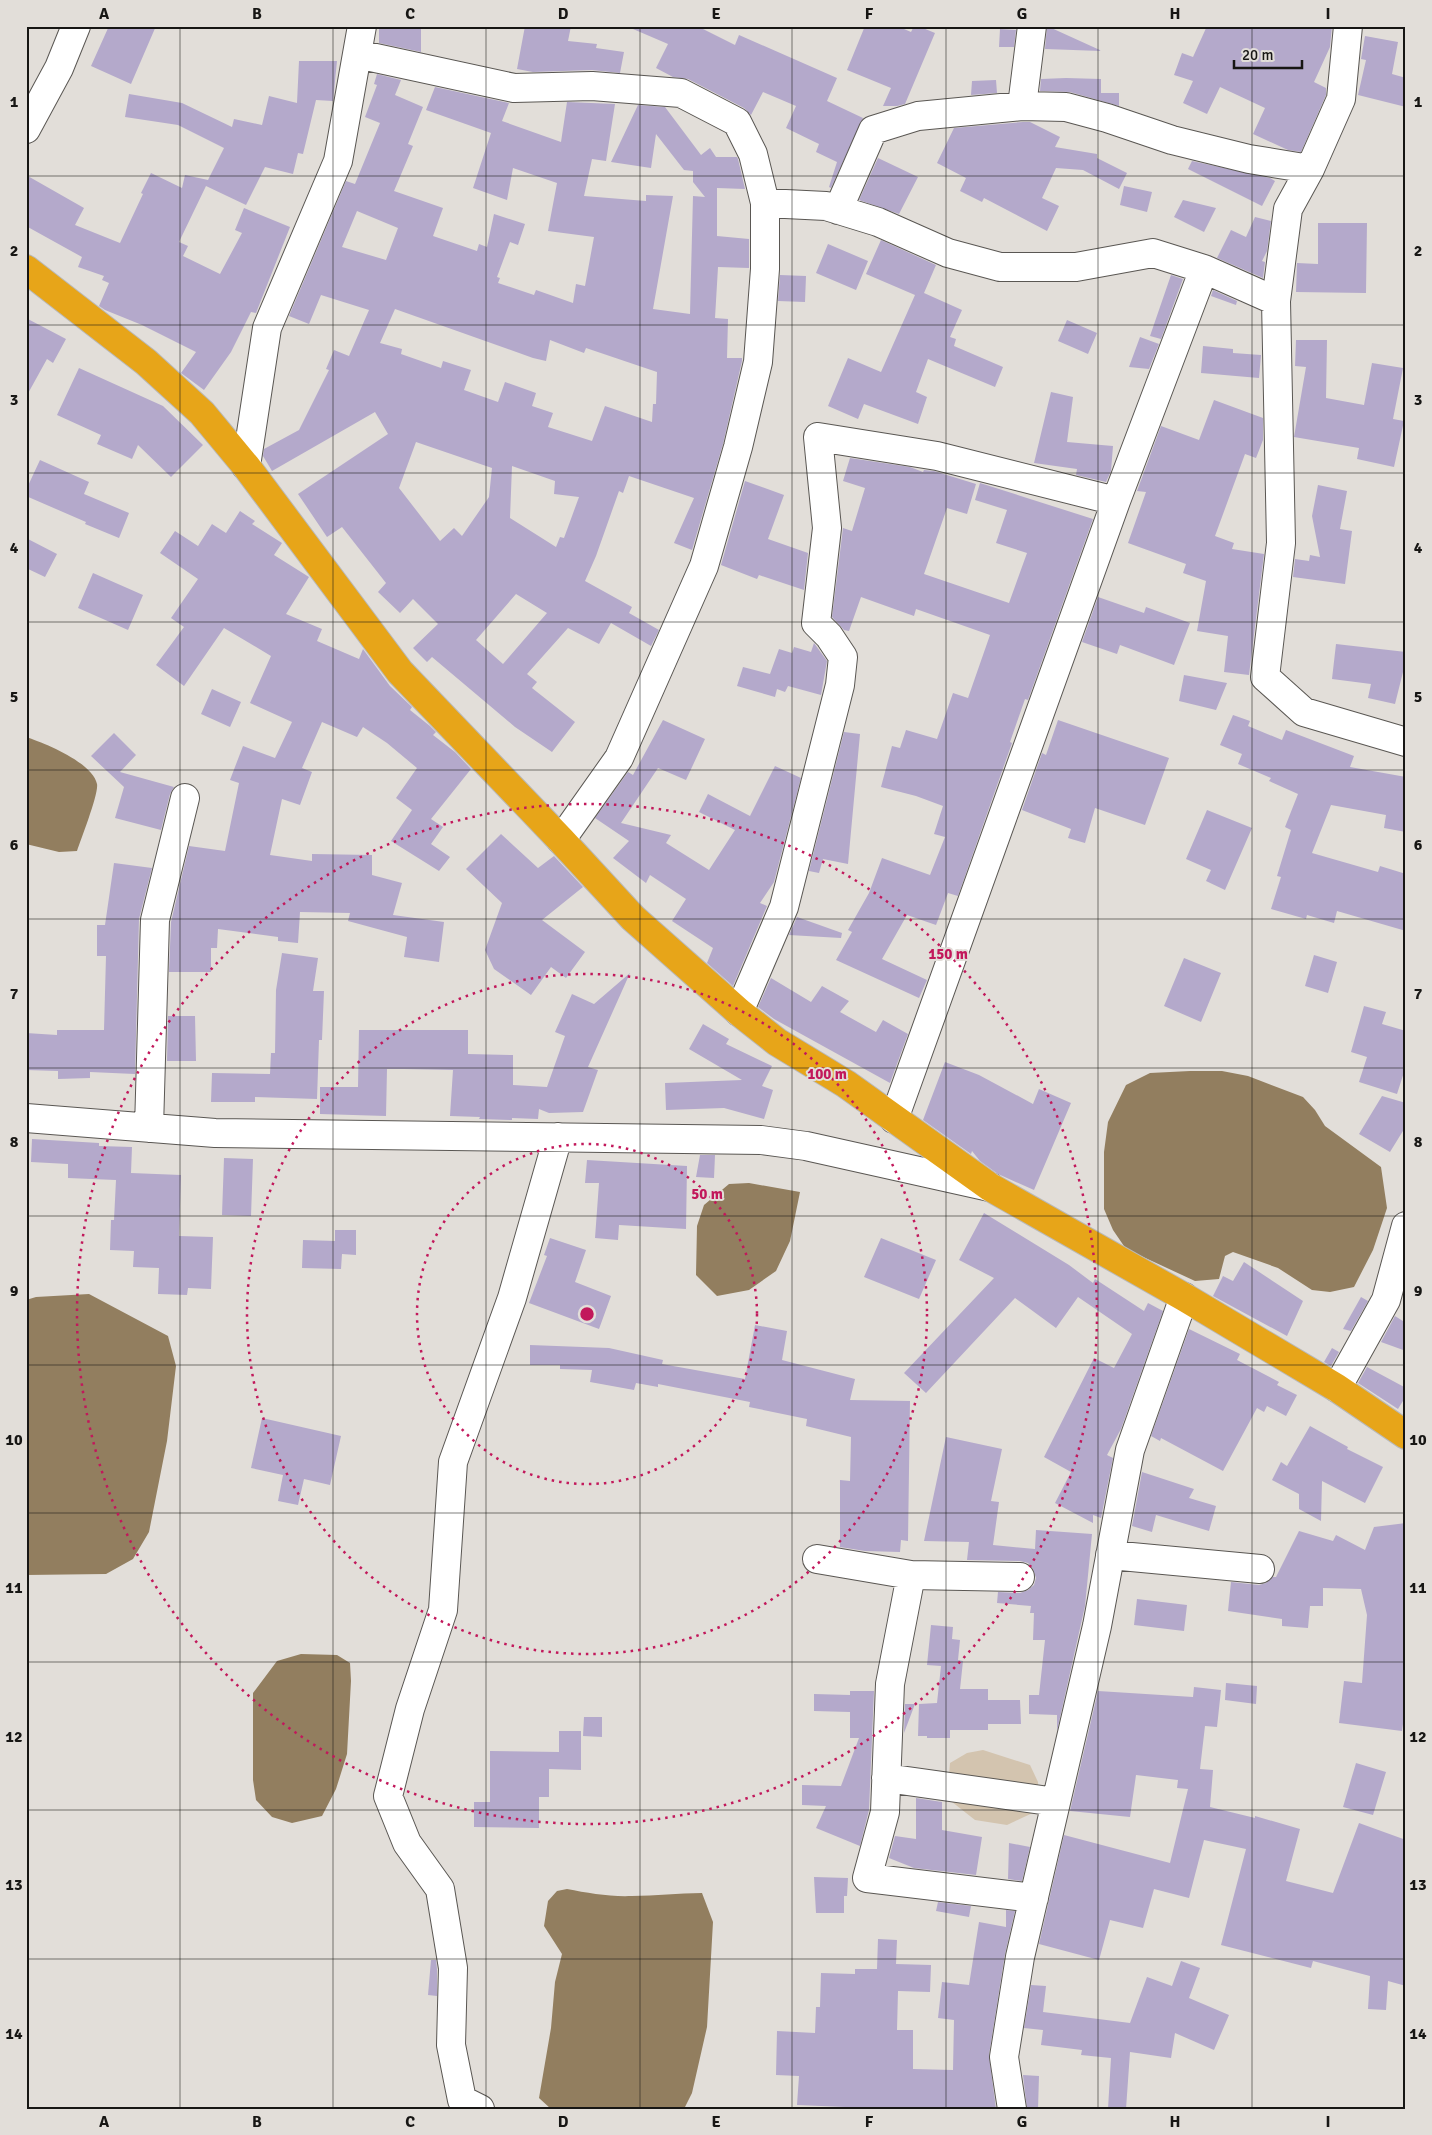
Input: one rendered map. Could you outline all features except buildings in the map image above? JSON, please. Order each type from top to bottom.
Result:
[{"type":"highway","points":[[26,269],[160,375],[202,414],[246,466],[400,672],[633,918],[739,1012],[777,1042],[846,1084],[990,1187],[1184,1297],[1337,1388],[1406,1435]]},
{"type":"street","points":[[26,128],[59,68],[76,26]]},
{"type":"street","points":[[246,466],[267,328],[338,161],[362,26]]},
{"type":"street","points":[[1022,106],[1032,26]]},
{"type":"street","points":[[1348,26],[1341,100],[1310,169],[1288,209],[1276,301],[1281,543],[1265,677],[1304,712],[1406,742]]},
{"type":"street","points":[[357,54],[514,88],[592,86],[681,93],[737,122],[753,154],[765,203],[765,268],[758,362],[738,447],[704,566],[619,758],[561,840]]},
{"type":"street","points":[[838,210],[873,130],[918,116],[1022,106],[1066,107],[1107,118],[1172,140],[1249,159],[1310,169]]},
{"type":"street","points":[[765,203],[826,206],[878,222],[948,253],[1000,267],[1076,267],[1153,253],[1204,269],[1276,301]]},
{"type":"street","points":[[894,1119],[1116,501],[1204,269]]},
{"type":"street","points":[[739,1012],[784,907],[840,685],[843,657],[829,636],[816,623],[827,528],[818,437],[937,456],[1116,501]]},
{"type":"street","points":[[149,1128],[155,920],[185,798]]},
{"type":"street","points":[[26,1118],[215,1133],[761,1140],[806,1146],[990,1187]]},
{"type":"street","points":[[480,2109],[462,2100],[451,2045],[453,1968],[440,1889],[407,1843],[388,1796],[410,1708],[443,1610],[453,1462],[512,1298],[558,1137]]},
{"type":"street","points":[[1337,1388],[1386,1300],[1406,1226]]},
{"type":"street","points":[[1012,2109],[1004,2057],[1020,1957],[1097,1626],[1130,1450],[1184,1297]]},
{"type":"street","points":[[1110,1555],[1260,1569]]},
{"type":"street","points":[[817,1559],[911,1575],[1020,1577]]},
{"type":"street","points":[[911,1575],[890,1684],[885,1812],[867,1878],[1034,1898]]},
{"type":"street","points":[[886,1778],[1056,1802]]},
{"type":"shaded area","points":[[26,737],[45,744],[78,761],[94,776],[97,789],[77,851],[59,852],[26,844]]},
{"type":"shaded area","points":[[1222,1071],[1248,1076],[1303,1097],[1315,1110],[1325,1126],[1381,1167],[1387,1208],[1373,1250],[1354,1287],[1330,1292],[1312,1290],[1278,1268],[1233,1252],[1225,1256],[1219,1279],[1195,1281],[1126,1249],[1113,1230],[1104,1209],[1104,1152],[1108,1122],[1126,1085],[1150,1073]]},
{"type":"shaded area","points":[[749,1183],[800,1192],[790,1241],[776,1271],[749,1290],[717,1296],[696,1275],[697,1226],[704,1205],[729,1184]]},
{"type":"shaded area","points":[[89,1294],[168,1336],[176,1366],[167,1441],[149,1532],[133,1559],[106,1574],[26,1575],[26,1300],[36,1297]]},
{"type":"shaded area","points":[[301,1654],[337,1655],[350,1663],[351,1681],[347,1754],[336,1789],[322,1816],[292,1823],[272,1817],[256,1800],[253,1780],[253,1693],[277,1661]]},
{"type":"shaded area","points":[[983,1750],[1030,1765],[1038,1782],[1039,1810],[1007,1825],[975,1820],[947,1798],[950,1763],[967,1753]]},
{"type":"shaded area","points":[[567,1889],[624,1896],[702,1893],[713,1922],[707,2027],[692,2093],[684,2109],[551,2109],[539,2098],[551,2028],[555,1982],[562,1954],[544,1926],[548,1901],[557,1891]]}]
